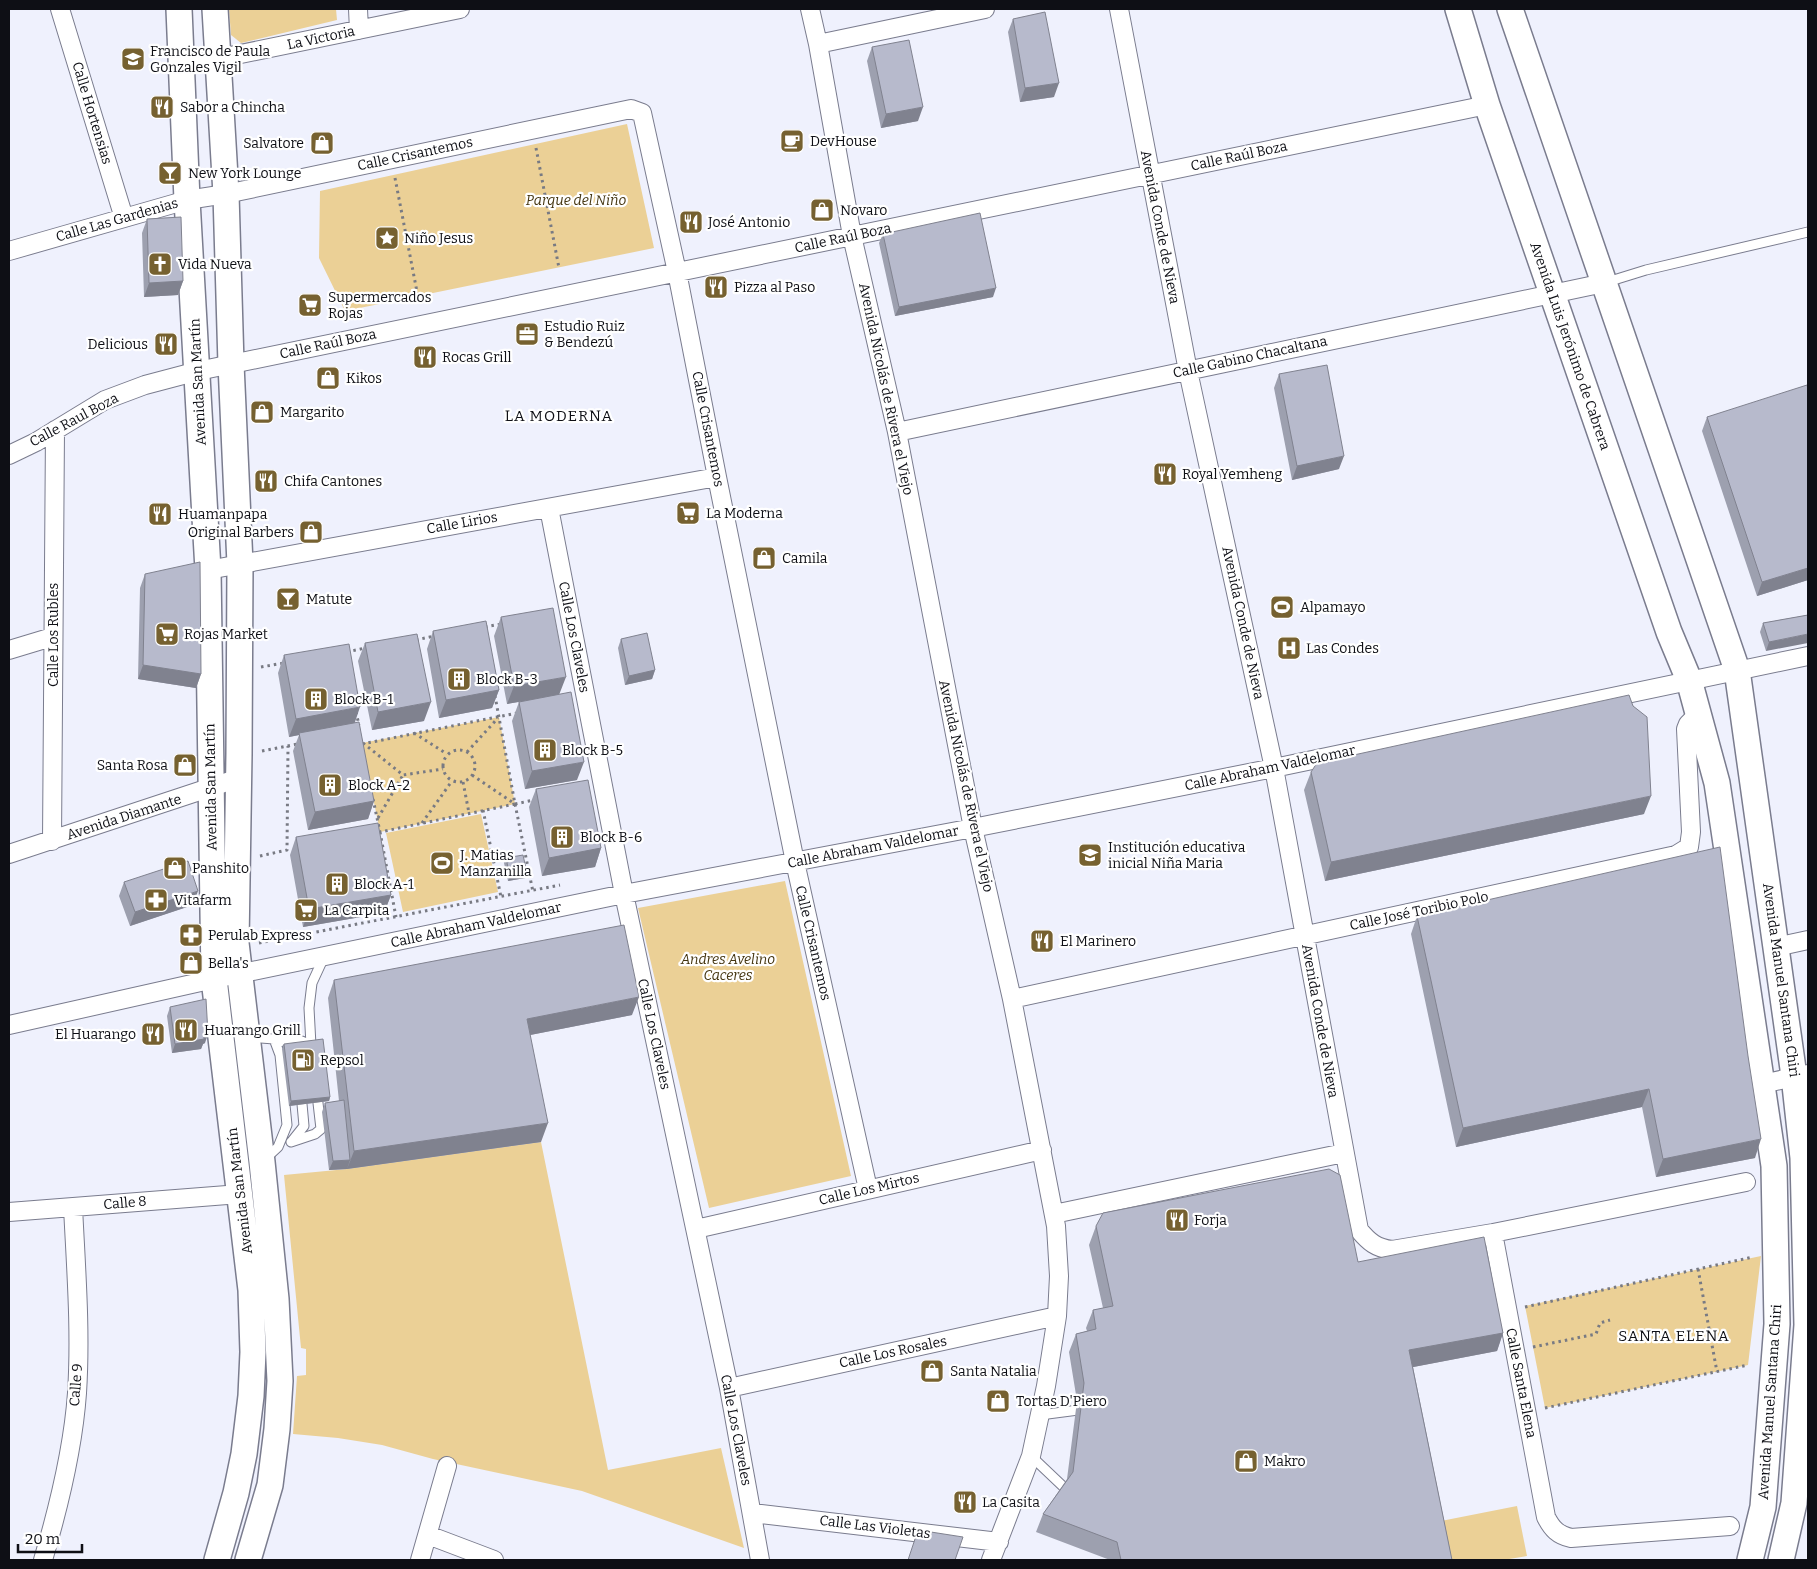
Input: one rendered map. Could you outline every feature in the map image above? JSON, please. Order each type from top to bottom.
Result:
[{"type":"street","name":"Calle Hortensias","points":[[60,9],[124,218]]},
{"type":"street","name":"Avenida San Martín","points":[[179,9],[187,200],[208,570],[214,979],[251,1290],[253,1352],[251,1396],[242,1462],[217,1560]]},
{"type":"street","name":"Avenida San Martín","points":[[215,9],[226,194],[240,564],[236,943],[247,1037],[270,1155],[280,1381],[277,1428],[270,1485],[248,1560]]},
{"type":"street","points":[[358,9],[359,30]]},
{"type":"street","name":"La Victoria","points":[[182,66],[460,9]]},
{"type":"street","name":"Avenida Nicolás de Rivera el Viejo","points":[[810,9],[852,236],[897,432],[973,828],[1012,999],[1054,1214],[1059,1276],[1057,1316],[1040,1415],[1031,1456],[991,1560]]},
{"type":"street","points":[[818,44],[985,9]]},
{"type":"street","name":"Avenida Conde de Nieva","points":[[1119,9],[1188,371],[1274,768],[1359,1230],[1371,1244],[1381,1249],[1392,1250],[1493,1233]]},
{"type":"street","name":"Avenida Luis Jerónimo de Cabrera","points":[[1458,9],[1487,105],[1552,294],[1669,632],[1689,680]]},
{"type":"street","points":[[1510,9],[1738,670]]},
{"type":"street","name":"Calle Raúl Boza","points":[[198,371],[1487,105]]},
{"type":"street","name":"Calle Crisantemos","points":[[226,194],[631,109],[642,113],[677,272],[795,862],[868,1189]]},
{"type":"street","name":"Calle Las Gardenias","points":[[9,251],[187,200],[226,194]]},
{"type":"street","name":"Calle Gabino Chacaltana","points":[[897,432],[1604,283]]},
{"type":"street","name":"Calle Raul Boza","points":[[9,454],[36,442],[105,400],[145,385],[198,371]]},
{"type":"street","name":"Calle Los Rubles","points":[[52,840],[55,430]]},
{"type":"street","name":"Calle Lirios","points":[[208,570],[717,477]]},
{"type":"street","name":"Calle Los Claveles","points":[[549,508],[624,894],[729,1388],[760,1560]]},
{"type":"street","points":[[9,650],[52,637]]},
{"type":"street","name":"Calle Abraham Valdelomar","points":[[9,1025],[214,979],[624,894],[973,828],[1274,768],[1808,656]]},
{"type":"street","name":"Avenida Manuel Santana Chiri","points":[[1738,670],[1776,947],[1801,1075],[1807,1325],[1794,1503],[1781,1560]]},
{"type":"street","name":"Avenida Manuel Santana Chiri","points":[[1689,680],[1718,783],[1774,1166],[1777,1324],[1763,1507],[1750,1560]]},
{"type":"street","name":"Calle José Toribio Polo","points":[[1012,999],[1676,855],[1689,847],[1691,832],[1686,729],[1688,724],[1698,714]]},
{"type":"street","name":"Avenida Diamante","points":[[9,854],[212,788],[239,766]]},
{"type":"street","points":[[1776,947],[1808,940]]},
{"type":"street","points":[[1762,1084],[1801,1075]]},
{"type":"street","name":"Calle Los Mirtos","points":[[696,1228],[1042,1150]]},
{"type":"street","points":[[1054,1214],[1344,1153]]},
{"type":"street","points":[[1493,1233],[1746,1182]]},
{"type":"street","name":"Calle 8","points":[[9,1212],[240,1194]]},
{"type":"street","name":"Calle 9","points":[[43,1560],[66,1468],[76,1395],[78,1332],[73,1207]]},
{"type":"street","name":"Calle Santa Elena","points":[[1493,1233],[1546,1517],[1555,1532],[1571,1538],[1730,1526]]},
{"type":"street","name":"Calle Los Rosales","points":[[729,1388],[1057,1316]]},
{"type":"street","points":[[420,1560],[447,1466]]},
{"type":"street","name":"Calle Las Violetas","points":[[752,1513],[999,1542]]},
{"type":"street","points":[[428,1535],[494,1560]]},
{"type":"lane","points":[[1604,283],[1646,270],[1808,232]]},
{"type":"lane","points":[[247,1037],[302,1041],[311,1045],[309,1008],[312,983],[324,957]]},
{"type":"lane","points":[[274,1040],[294,1047]]},
{"type":"lane","points":[[270,1155],[287,1125],[280,1055],[274,1040]]},
{"type":"lane","points":[[270,1155],[291,1142],[316,1134],[321,1129],[318,1103]]},
{"type":"lane","points":[[291,1142],[304,1126],[302,1104]]},
{"type":"lane","points":[[1040,1415],[1092,1408],[1090,1418]]},
{"type":"lane","points":[[1031,1456],[1080,1503]]},
{"type":"path","points":[[535,144],[559,268]]},
{"type":"path","points":[[394,175],[418,297]]},
{"type":"path","points":[[482,628],[508,623]]},
{"type":"path","points":[[407,641],[435,636]]},
{"type":"path","points":[[346,661],[345,652],[371,647]]},
{"type":"path","points":[[257,668],[286,662]]},
{"type":"path","points":[[494,690],[538,912]]},
{"type":"path","points":[[355,705],[360,731]]},
{"type":"path","points":[[362,743],[526,712]]},
{"type":"path","points":[[467,752],[499,717]]},
{"type":"path","points":[[414,733],[447,754]]},
{"type":"path","points":[[361,737],[364,753]]},
{"type":"path","points":[[239,766],[288,746],[306,742]]},
{"type":"path","points":[[362,743],[402,775],[443,768]]},
{"type":"path","points":[[286,850],[288,746]]},
{"type":"path","points":[[457,750],[467,752],[471,755],[475,765],[472,775],[464,782],[452,781],[444,774],[444,758],[447,754],[457,750]]},
{"type":"path","points":[[377,819],[402,775]]},
{"type":"path","points":[[472,775],[516,804]]},
{"type":"path","points":[[422,823],[452,781]]},
{"type":"path","points":[[464,782],[469,813]]},
{"type":"path","points":[[372,790],[401,940]]},
{"type":"path","points":[[371,834],[543,799]]},
{"type":"path","points":[[484,810],[501,897]]},
{"type":"path","points":[[251,858],[296,848]]},
{"type":"path","points":[[255,944],[569,884]]},
{"type":"path","points":[[1526,1314],[1525,1306],[1761,1256]]},
{"type":"path","points":[[1698,1269],[1718,1372]]},
{"type":"path","points":[[1533,1347],[1596,1334],[1600,1323],[1610,1320]]},
{"type":"path","points":[[1531,1338],[1534,1356]]},
{"type":"path","points":[[1543,1400],[1545,1408],[1748,1365]]},
{"type":"green space","points":[[229,9],[336,9],[337,20],[241,43],[231,35]]},
{"type":"green space","name":"Parque del Niño","points":[[627,124],[654,248],[345,311],[319,258],[320,191]]},
{"type":"green space","name":"J. Matias Manzanilla","points":[[499,717],[515,804],[380,832],[362,743]]},
{"type":"green space","name":"J. Matias Manzanilla","points":[[481,814],[498,892],[403,912],[386,833]]},
{"type":"green space","name":"Andres Avelino Caceres","points":[[785,881],[851,1176],[709,1208],[638,908]]},
{"type":"green space","points":[[541,1142],[608,1470],[721,1448],[744,1548],[582,1491],[433,1459],[382,1445],[338,1438],[293,1434],[297,1376],[306,1375],[306,1349],[301,1348],[284,1175],[347,1169]]},
{"type":"green space","points":[[1761,1256],[1748,1365],[1545,1408],[1525,1306]]},
{"type":"green space","points":[[1517,1506],[1527,1556],[1503,1560],[1449,1560],[1441,1521]]},
{"type":"building","points":[[1045,12],[1059,83],[1025,88],[1013,19]]},
{"type":"building","points":[[909,40],[923,107],[886,114],[872,47]]},
{"type":"building","points":[[980,213],[996,288],[899,307],[883,234]]},
{"type":"building","name":"Vida Nueva","points":[[181,217],[183,281],[149,283],[147,219]]},
{"type":"building","points":[[1327,365],[1344,456],[1297,466],[1279,374]]},
{"type":"building","points":[[1807,385],[1808,568],[1762,582],[1707,417]]},
{"type":"building","name":"Rojas Market","points":[[200,562],[201,674],[143,665],[145,574]]},
{"type":"building","points":[[553,608],[566,677],[514,686],[501,617]]},
{"type":"building","points":[[1808,615],[1808,634],[1769,642],[1763,623]]},
{"type":"building","name":"Block B-3","points":[[486,621],[499,690],[446,700],[433,631]]},
{"type":"building","points":[[647,633],[655,670],[629,676],[621,639]]},
{"type":"building","points":[[417,634],[431,702],[378,712],[365,643]]},
{"type":"building","name":"Block B-1","points":[[349,644],[360,707],[296,719],[284,655]]},
{"type":"building","name":"Block B-5","points":[[571,692],[584,762],[532,771],[519,702]]},
{"type":"building","points":[[1629,695],[1633,706],[1647,717],[1651,796],[1331,862],[1311,772],[1317,763]]},
{"type":"building","name":"Block A-2","points":[[359,722],[374,801],[315,812],[299,733]]},
{"type":"building","name":"Block B-6","points":[[588,780],[601,848],[549,858],[536,789]]},
{"type":"building","name":"Block A-1","points":[[378,823],[391,895],[309,909],[296,837]]},
{"type":"building","points":[[1720,847],[1761,1139],[1663,1159],[1649,1089],[1463,1128],[1417,916]]},
{"type":"building","points":[[523,855],[527,873],[510,877],[506,858]]},
{"type":"building","points":[[188,861],[198,891],[135,912],[124,882]]},
{"type":"building","points":[[624,925],[639,997],[527,1019],[548,1123],[354,1151],[334,980]]},
{"type":"building","name":"Huarango Grill","points":[[206,999],[208,1034],[204,1035],[204,1039],[175,1044],[170,1007]]},
{"type":"building","points":[[323,1039],[330,1097],[291,1101],[284,1044]]},
{"type":"building","points":[[344,1100],[350,1160],[333,1161],[325,1103]]},
{"type":"building","points":[[1329,1169],[1340,1175],[1358,1262],[1484,1237],[1503,1333],[1409,1350],[1452,1560],[1121,1560],[1117,1542],[1043,1514],[1073,1472],[1084,1383],[1076,1334],[1096,1329],[1093,1310],[1113,1306],[1096,1226],[1103,1213]]},
{"type":"building","points":[[918,1530],[963,1537],[955,1560],[908,1560]]},
{"type":"place","name":"Francisco de Paula Gonzales Vigil","points":[[133,59]]},
{"type":"place","name":"Sabor a Chincha","points":[[162,107]]},
{"type":"place","name":"DevHouse","points":[[792,141]]},
{"type":"place","name":"Salvatore","points":[[322,143]]},
{"type":"place","name":"New York Lounge","points":[[170,173]]},
{"type":"place","name":"Novaro","points":[[822,210]]},
{"type":"place","name":"José Antonio","points":[[691,222]]},
{"type":"place","name":"Niño Jesus","points":[[387,238]]},
{"type":"place","name":"Vida Nueva","points":[[160,264]]},
{"type":"place","name":"Pizza al Paso","points":[[716,287]]},
{"type":"place","name":"Supermercados Rojas","points":[[310,305]]},
{"type":"place","name":"Estudio Ruiz & Bendezú","points":[[527,334]]},
{"type":"place","name":"Delicious","points":[[166,344]]},
{"type":"place","name":"Rocas Grill","points":[[425,357]]},
{"type":"place","name":"Kikos","points":[[328,378]]},
{"type":"place","name":"Margarito","points":[[262,412]]},
{"type":"place","name":"Royal Yemheng","points":[[1165,474]]},
{"type":"place","name":"Chifa Cantones","points":[[266,481]]},
{"type":"place","name":"La Moderna","points":[[688,513]]},
{"type":"place","name":"Huamanpapa","points":[[160,514]]},
{"type":"place","name":"Original Barbers","points":[[311,532]]},
{"type":"place","name":"Camila","points":[[764,558]]},
{"type":"place","name":"Matute","points":[[288,599]]},
{"type":"place","name":"Alpamayo","points":[[1282,607]]},
{"type":"place","name":"Rojas Market","points":[[167,634]]},
{"type":"place","name":"Las Condes","points":[[1289,648]]},
{"type":"place","name":"Block B-3","points":[[459,679]]},
{"type":"place","name":"Block B-1","points":[[316,699]]},
{"type":"place","name":"Block B-5","points":[[545,750]]},
{"type":"place","name":"Santa Rosa","points":[[185,765]]},
{"type":"place","name":"Block A-2","points":[[330,785]]},
{"type":"place","name":"Block B-6","points":[[562,837]]},
{"type":"place","name":"Institución educativa inicial Niña Maria","points":[[1090,855]]},
{"type":"place","name":"J. Matias Manzanilla","points":[[442,863]]},
{"type":"place","name":"Panshito","points":[[175,868]]},
{"type":"place","name":"Block A-1","points":[[337,884]]},
{"type":"place","name":"Vitafarm","points":[[156,900]]},
{"type":"place","name":"La Carpita","points":[[306,910]]},
{"type":"place","name":"Perulab Express","points":[[191,935]]},
{"type":"place","name":"El Marinero","points":[[1042,941]]},
{"type":"place","name":"Bella's","points":[[191,963]]},
{"type":"place","name":"Huarango Grill","points":[[186,1030]]},
{"type":"place","name":"El Huarango","points":[[153,1034]]},
{"type":"place","name":"Repsol","points":[[303,1060]]},
{"type":"place","name":"Forja","points":[[1177,1220]]},
{"type":"place","name":"Santa Natalia","points":[[932,1371]]},
{"type":"place","name":"Tortas D'Piero","points":[[998,1401]]},
{"type":"place","name":"Makro","points":[[1246,1461]]},
{"type":"place","name":"La Casita","points":[[965,1502]]},
{"type":"district","name":"LA MODERNA","points":[[559,416]]},
{"type":"district","name":"SANTA ELENA","points":[[1674,1336]]}]
